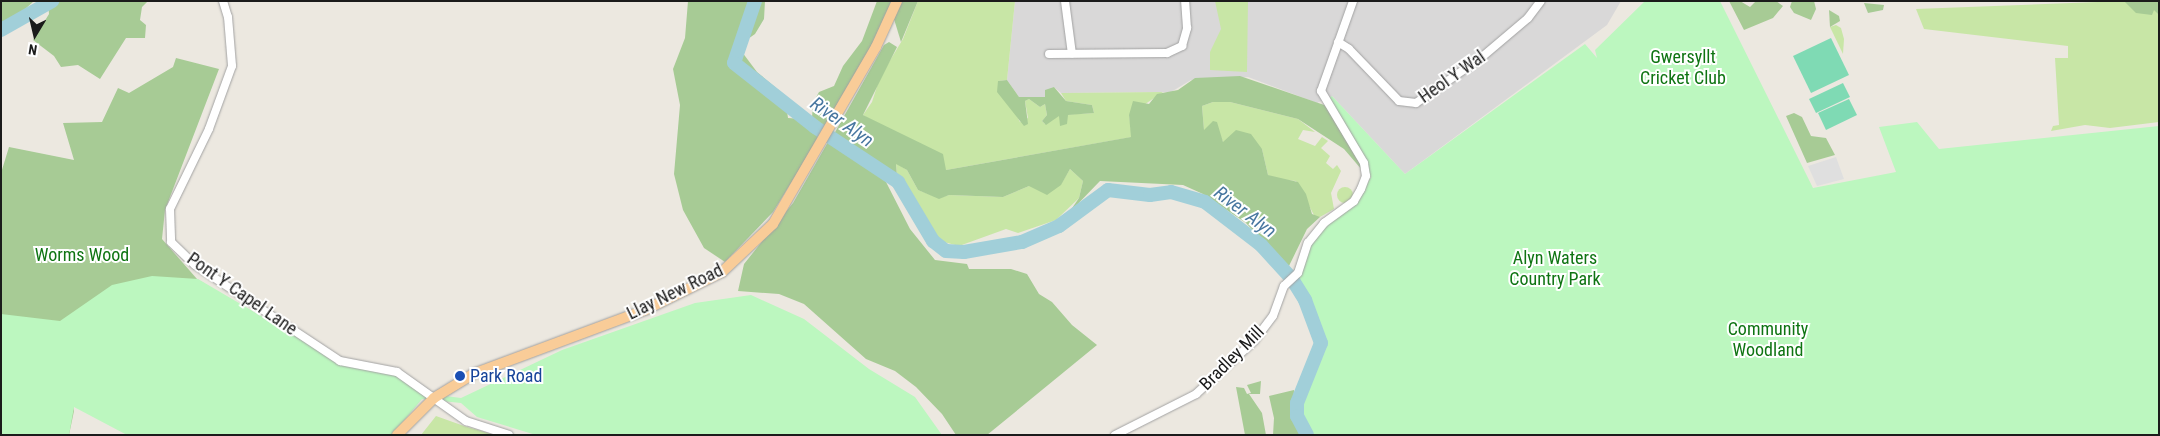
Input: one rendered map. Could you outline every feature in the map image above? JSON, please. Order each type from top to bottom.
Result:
[{"type":"main road","name":"Llay New Road","points":[[397,435],[434,398],[474,374],[645,310],[722,272],[773,224],[876,47],[897,1]]},
{"type":"street","name":"Pont Y Capel Lane","points":[[223,1],[228,17],[232,66],[209,129],[170,209],[171,242],[194,265],[340,361],[397,372],[434,398]]},
{"type":"street","points":[[1066,1],[1072,54]]},
{"type":"street","points":[[1049,54],[1167,53],[1182,46],[1187,28],[1185,1]]},
{"type":"street","points":[[1338,42],[1353,1]]},
{"type":"street","name":"Heol Y Wal","points":[[1338,42],[1349,49],[1399,101],[1416,103],[1482,57],[1528,18],[1541,1]]},
{"type":"street","name":"Bradley Mill","points":[[1115,435],[1196,394],[1254,341],[1274,316],[1284,286],[1298,273],[1308,243],[1324,223],[1354,201],[1366,176],[1364,163],[1321,91],[1338,42]]},
{"type":"street","points":[[434,398],[466,421],[509,435]]},
{"type":"shaded area","points":[[1015,1],[1621,1],[1607,25],[1405,174],[1332,96],[1317,103],[1248,77],[1191,80],[1171,92],[1061,93],[1054,87],[1045,97],[1019,97],[1007,80]]},
{"type":"shaded area","points":[[1836,157],[1844,179],[1817,186],[1808,166]]},
{"type":"green space","points":[[1,1],[34,1],[1,31]]},
{"type":"green space","points":[[48,1],[148,1],[142,7],[140,20],[146,25],[145,38],[126,38],[100,79],[78,65],[61,67],[54,56],[33,40],[49,14]]},
{"type":"green space","points":[[688,1],[765,1],[764,19],[755,34],[745,41],[742,52],[757,72],[812,118],[813,103],[819,92],[834,86],[843,66],[862,41],[877,1],[893,1],[874,42],[819,138],[773,212],[725,262],[704,248],[683,210],[674,174],[680,105],[673,69],[685,38]],"holes":[[[774,101],[800,113],[802,119],[788,118],[787,111]]]},
{"type":"green space","points":[[902,1],[918,1],[901,42],[894,19]]},
{"type":"green space","points":[[918,1],[1015,1],[1007,80],[998,81],[1020,122],[1028,118],[1025,101],[1029,99],[1040,107],[1045,104],[1047,115],[1042,121],[1045,124],[1059,115],[1094,113],[1092,105],[1066,101],[1061,93],[1163,92],[1129,115],[1132,137],[946,170],[863,115],[872,102],[880,77],[903,39]]},
{"type":"green space","points":[[1215,1],[1248,1],[1247,72],[1210,70],[1210,52],[1221,29]]},
{"type":"green space","name":"Alyn Waters Country Park","points":[[1720,1],[1813,188],[1896,172],[1879,127],[1917,122],[1939,149],[2159,126],[2159,435],[1307,435],[1297,416],[1297,403],[1321,343],[1314,320],[1292,279],[1324,223],[1356,202],[1371,177],[1327,99],[1332,96],[1405,174],[1585,44],[1597,58],[1595,50],[1644,2]]},
{"type":"green space","points":[[1729,1],[1740,1],[1750,7],[1756,1],[1776,1],[1783,6],[1773,18],[1744,30]]},
{"type":"green space","points":[[1792,1],[1814,1],[1816,9],[1811,20],[1794,13],[1790,7]]},
{"type":"green space","points":[[2124,1],[2154,9],[2159,15],[2159,122],[2110,128],[2085,125],[2051,131],[2053,126],[2059,125],[2055,58],[2068,58],[2068,46],[1924,29],[1916,9]]},
{"type":"green space","points":[[2124,1],[2159,1],[2159,15],[2154,10],[2152,15],[2136,13]]},
{"type":"green space","points":[[1864,3],[1884,5],[1883,10],[1868,13]]},
{"type":"green space","points":[[1829,10],[1839,16],[1840,21],[1830,27]]},
{"type":"green space","points":[[1836,25],[1841,28],[1844,39],[1843,54],[1830,27]]},
{"type":"green space","points":[[1831,38],[1849,75],[1811,93],[1793,56]]},
{"type":"green space","points":[[889,42],[897,47],[863,115],[943,154],[946,170],[1131,137],[1129,115],[1133,101],[1149,104],[1157,94],[1178,90],[1195,78],[1240,76],[1327,106],[1362,164],[1362,170],[1344,149],[1298,119],[1230,102],[1213,102],[1202,106],[1204,130],[1213,121],[1217,122],[1223,142],[1236,130],[1251,134],[1262,149],[1268,175],[1298,182],[1306,194],[1312,214],[1320,217],[1307,229],[1288,268],[1246,223],[1203,194],[1183,185],[1100,181],[1068,214],[1079,198],[1083,181],[1070,169],[1061,185],[1047,195],[1029,186],[1003,197],[949,195],[939,199],[918,190],[907,170],[896,164],[897,176],[834,134],[884,45]]},
{"type":"green space","name":"Worms Wood","points":[[176,58],[219,69],[165,210],[162,239],[197,279],[228,298],[72,400],[74,411],[69,435],[1,435],[1,173],[9,147],[74,160],[63,123],[102,122],[118,88],[129,93],[173,67]]},
{"type":"green space","points":[[1007,80],[1019,97],[1045,97],[1045,90],[1054,87],[1066,101],[1092,105],[1094,113],[1068,115],[1067,124],[1060,126],[1059,116],[1046,125],[1042,121],[1047,115],[1045,104],[1040,107],[1029,99],[1025,101],[1028,124],[1024,126],[997,92],[998,81]]},
{"type":"green space","points":[[1843,83],[1850,97],[1816,113],[1809,99]]},
{"type":"green space","points":[[1849,99],[1857,115],[1826,130],[1818,113]]},
{"type":"green space","points":[[1213,102],[1230,102],[1298,119],[1315,132],[1303,130],[1298,139],[1315,146],[1322,137],[1328,141],[1321,148],[1330,156],[1326,163],[1333,169],[1337,165],[1341,171],[1331,193],[1334,209],[1320,217],[1315,217],[1296,181],[1275,179],[1268,175],[1262,149],[1223,142],[1216,125],[1204,131],[1202,106]]},
{"type":"green space","points":[[1794,113],[1802,117],[1811,136],[1826,138],[1835,155],[1807,163],[1786,116]]},
{"type":"green space","points":[[828,142],[865,164],[886,182],[910,229],[935,260],[967,264],[969,269],[1011,269],[1027,274],[1039,294],[1052,302],[1072,325],[1097,345],[987,435],[956,435],[942,414],[916,387],[895,371],[866,359],[804,304],[779,294],[738,291],[744,264],[793,203]]},
{"type":"green space","points":[[896,163],[907,170],[918,190],[939,198],[949,195],[1003,197],[1029,186],[1061,184],[1070,169],[1083,181],[1079,198],[1056,220],[1018,233],[1006,229],[959,246],[940,241],[929,227],[897,176]]},
{"type":"green space","points":[[1342,187],[1348,187],[1353,192],[1351,201],[1342,203],[1337,198],[1337,192]]},
{"type":"green space","points":[[152,276],[198,279],[340,362],[396,375],[422,393],[461,398],[562,350],[695,303],[751,295],[804,319],[869,369],[915,397],[942,435],[536,435],[477,417],[461,403],[422,399],[392,435],[127,435],[74,407],[69,435],[1,435],[1,314],[60,321],[112,285]]},
{"type":"green space","points":[[1261,381],[1260,394],[1249,394],[1262,413],[1266,435],[1245,435],[1236,387],[1244,388],[1247,394],[1251,393],[1247,385]]},
{"type":"green space","points":[[1294,390],[1293,416],[1300,435],[1273,435],[1274,418],[1269,396]]},
{"type":"green space","points":[[436,416],[464,426],[495,435],[421,435]]},
{"type":"waterway","name":"River Alyn","points":[[1,30],[52,1]]},
{"type":"waterway","name":"River Alyn","points":[[755,1],[734,63],[815,127],[898,182],[933,241],[946,251],[964,252],[1022,242],[1059,226],[1108,190],[1150,195],[1171,192],[1205,202],[1261,245],[1292,279],[1305,300],[1321,343],[1297,403],[1297,416],[1307,435]]},
{"type":"place","name":"Park Road","points":[[460,376]]},
{"type":"park label","name":"Gwersyllt Cricket Club","points":[[1683,68]]},
{"type":"park label","name":"Community Woodland","points":[[1768,340]]}]
